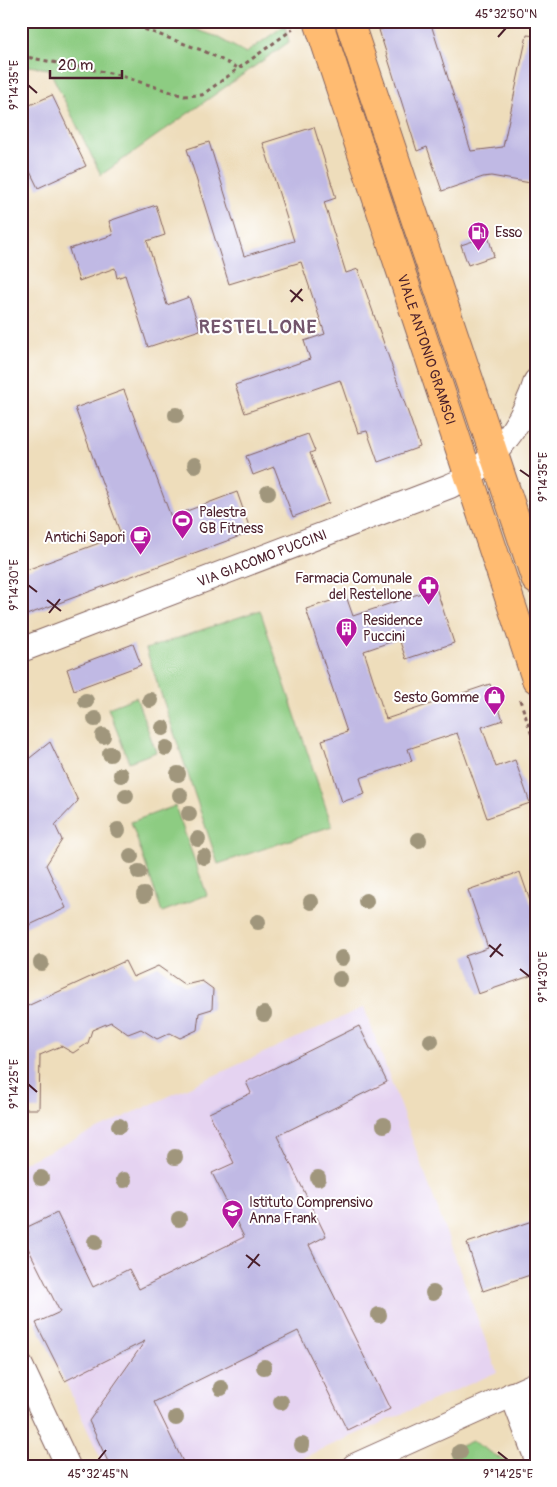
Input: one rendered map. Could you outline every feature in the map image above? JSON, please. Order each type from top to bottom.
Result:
[{"type":"main road","points":[[349,21],[536,580]]},
{"type":"main road","name":"VIALE ANTONIO GRAMSCI","points":[[307,24],[469,477],[536,679]]},
{"type":"street","name":"VIA GIACOMO PUCCINI","points":[[21,650],[442,490],[469,477],[494,453],[510,433],[530,402],[536,381]]},
{"type":"street","points":[[21,1366],[68,1466]]},
{"type":"street","points":[[354,1466],[536,1384]]},
{"type":"street","points":[[512,1394],[536,1457]]},
{"type":"path","points":[[122,21],[204,51],[238,68]]},
{"type":"path","points":[[21,56],[114,74],[184,96],[202,94],[238,68],[307,24]]},
{"type":"shaded area","name":"Istituto Comprensivo Anna Frank","points":[[364,1007],[497,1372],[284,1466],[104,1466],[65,1381],[21,1294],[21,1164]]},
{"type":"green space","points":[[21,21],[171,21],[215,36],[246,53],[285,25],[289,42],[101,175],[49,69],[21,65]]},
{"type":"green space","points":[[260,610],[332,826],[218,864],[146,649]]},
{"type":"green space","points":[[136,697],[156,752],[129,762],[108,708]]},
{"type":"green space","points":[[175,806],[207,895],[162,912],[131,822]]},
{"type":"green space","points":[[472,1441],[513,1466],[453,1466],[450,1451]]},
{"type":"building","points":[[406,21],[430,21],[471,151],[503,147],[527,35],[536,36],[536,184],[491,176],[442,191],[427,147],[417,151],[379,30]]},
{"type":"building","points":[[52,95],[86,166],[38,188],[21,153],[21,109]]},
{"type":"building","points":[[314,127],[336,198],[324,202],[346,273],[358,269],[420,447],[378,462],[367,431],[358,433],[340,380],[245,413],[235,385],[310,359],[304,341],[325,334],[301,262],[229,284],[187,149],[209,142],[244,256],[294,241],[263,143]]},
{"type":"building","points":[[156,205],[165,235],[147,241],[167,305],[189,297],[200,330],[148,347],[125,275],[117,278],[115,268],[79,281],[69,249],[113,235],[109,221]]},
{"type":"building","points":[[488,236],[494,256],[468,265],[461,245]]},
{"type":"building","points":[[124,390],[171,517],[237,492],[251,532],[21,617],[21,572],[121,535],[75,408]]},
{"type":"building","points":[[308,434],[315,451],[310,453],[329,503],[293,517],[274,467],[253,475],[246,456]]},
{"type":"building","points":[[436,588],[454,643],[406,659],[399,639],[364,651],[386,719],[490,684],[503,720],[482,727],[496,767],[515,760],[530,803],[487,818],[457,733],[408,749],[412,761],[360,778],[365,794],[342,802],[322,740],[347,732],[306,609],[346,596],[353,616]]},
{"type":"building","points":[[133,644],[141,665],[74,690],[67,669]]},
{"type":"building","points":[[50,742],[78,801],[55,825],[62,840],[46,865],[66,908],[21,929],[21,765]]},
{"type":"building","points":[[520,872],[536,918],[536,974],[478,994],[465,956],[488,948],[468,890]]},
{"type":"building","points":[[125,961],[133,977],[158,966],[185,985],[202,981],[213,989],[212,1009],[199,1013],[197,1030],[180,1038],[170,1033],[157,1039],[141,1029],[128,1034],[111,1022],[92,1030],[88,1043],[73,1053],[61,1046],[40,1055],[39,1109],[21,1109],[21,1009]]},
{"type":"building","points":[[359,1026],[387,1082],[277,1136],[326,1236],[309,1245],[390,1409],[347,1430],[298,1331],[154,1402],[185,1466],[110,1466],[89,1421],[145,1341],[65,1381],[36,1323],[60,1312],[21,1234],[21,1230],[57,1213],[93,1287],[129,1269],[139,1289],[244,1237],[212,1173],[234,1163],[209,1113],[251,1093],[246,1082]]},
{"type":"building","points":[[536,1220],[536,1273],[483,1291],[467,1243]]},
{"type":"place","name":"Esso","points":[[479,251]]},
{"type":"place","name":"Palestra GB Fitness","points":[[183,539]]},
{"type":"place","name":"Antichi Sapori","points":[[141,556]]},
{"type":"place","name":"Farmacia Comunale del Restellone","points":[[428,605]]},
{"type":"place","name":"Residence Puccini","points":[[347,647]]},
{"type":"place","name":"Sesto Gomme","points":[[495,716]]},
{"type":"place","name":"Istituto Comprensivo Anna Frank","points":[[233,1229]]},
{"type":"district","name":"RESTELLONE","points":[[258,327]]}]
